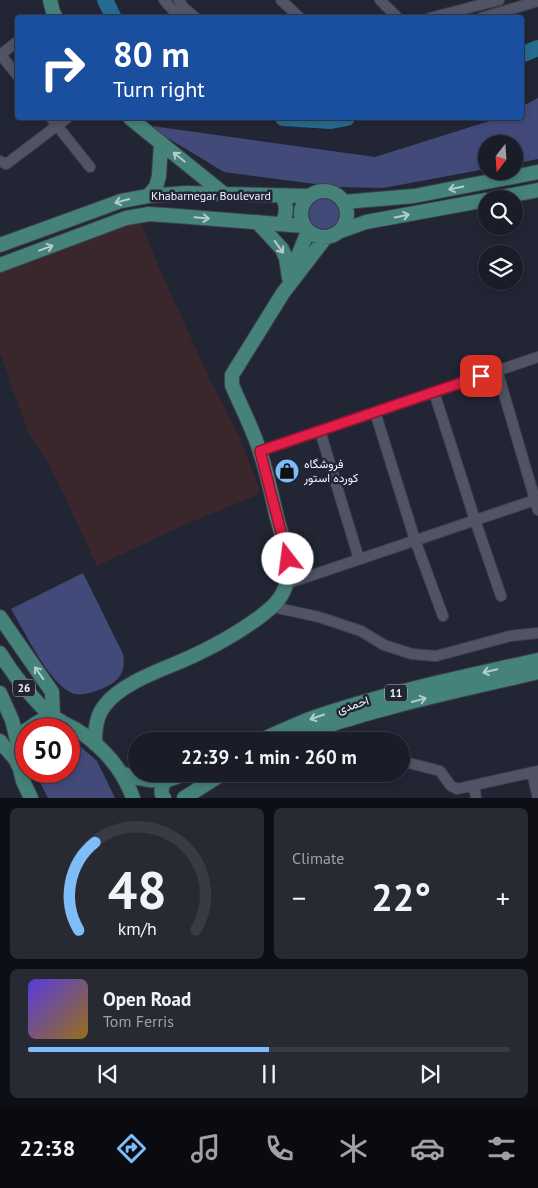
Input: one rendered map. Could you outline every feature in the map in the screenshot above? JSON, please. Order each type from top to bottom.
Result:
[{"type":"main road","points":[[132,120],[224,194]]},
{"type":"main road","points":[[148,196],[156,187],[161,143]]},
{"type":"main road","points":[[344,202],[414,196],[538,172]]},
{"type":"main road","points":[[523,193],[538,190]]},
{"type":"main road","points":[[95,744],[96,726],[99,716],[111,698],[143,678],[202,652],[273,607],[281,597],[286,584],[288,559],[260,451],[232,385],[232,375],[284,292],[332,235],[343,228],[346,222],[347,215],[344,202],[335,194],[322,191],[310,196],[305,201],[301,213],[302,220],[306,228],[320,237],[332,235],[366,222],[478,201]]},
{"type":"main road","name":"Khabarnegar Boulevard","points":[[0,245],[121,201],[148,196],[186,193],[310,196]]},
{"type":"main road","points":[[282,196],[287,209],[282,224]]},
{"type":"main road","points":[[361,200],[360,213],[366,222]]},
{"type":"main road","name":"Khabarnegar Boulevard","points":[[0,265],[126,218],[149,214],[282,224],[306,228]]},
{"type":"main road","points":[[257,222],[282,249],[286,258],[289,278]]},
{"type":"main road","points":[[284,292],[306,228]]},
{"type":"main road","points":[[0,616],[52,692],[53,718]]},
{"type":"main road","name":"26","points":[[0,653],[20,683],[53,718]]},
{"type":"main road","name":"احمدی","points":[[281,732],[314,718],[372,699],[538,660]]},
{"type":"main road","name":"احمدی","points":[[312,732],[374,712],[445,693],[538,672]]},
{"type":"main road","points":[[0,693],[7,698],[17,697],[20,691],[20,683]]},
{"type":"main road","name":"26","points":[[0,693],[12,720],[15,732]]},
{"type":"main road","points":[[80,732],[95,744],[122,773],[133,798]]},
{"type":"main road","points":[[0,741],[15,759]]},
{"type":"main road","points":[[122,773],[128,775]]},
{"type":"main road","points":[[164,782],[161,791],[164,798]]},
{"type":"main road","points":[[184,798],[209,782]]},
{"type":"main road","points":[[20,783],[22,798]]},
{"type":"main road","points":[[24,783],[31,798]]},
{"type":"street","points":[[164,0],[177,15]]},
{"type":"street","points":[[179,0],[183,7],[192,15]]},
{"type":"street","points":[[281,0],[297,15]]},
{"type":"street","points":[[380,0],[395,15]]},
{"type":"street","points":[[438,15],[475,2],[499,0]]},
{"type":"street","points":[[491,15],[538,1]]},
{"type":"street","points":[[15,42],[0,55],[15,72]]},
{"type":"street","points":[[0,161],[6,164],[9,162],[54,121],[90,167]]},
{"type":"street","points":[[260,451],[538,357]]},
{"type":"street","points":[[286,584],[475,520],[536,505],[497,370]]},
{"type":"street","points":[[434,392],[501,596]]},
{"type":"street","points":[[375,412],[415,540],[443,616]]},
{"type":"street","points":[[320,431],[359,559]]},
{"type":"street","points":[[273,607],[319,617],[353,628],[384,645],[412,654],[436,656],[510,636],[538,633]]},
{"type":"street","points":[[410,763],[440,771],[453,788],[457,789],[535,771],[538,798]]},
{"type":"street","points":[[474,786],[476,798]]},
{"type":"shaded area","points":[[538,98],[538,159],[523,162],[523,135],[478,135],[478,170],[383,188],[338,187],[224,172],[166,137],[152,126],[375,157],[493,120],[524,120],[524,105]]},
{"type":"shaded area","points":[[324,199],[334,204],[339,214],[334,224],[324,229],[314,224],[309,214],[314,204]]},
{"type":"shaded area","points":[[140,220],[158,265],[210,380],[240,437],[260,491],[257,495],[184,525],[97,566],[47,461],[29,435],[0,353],[0,270]]},
{"type":"shaded area","points":[[83,573],[123,654],[124,664],[119,677],[108,686],[96,691],[75,694],[57,681],[48,670],[11,609]]},
{"type":"shaded area","points":[[80,746],[97,761],[115,798],[48,798],[40,783],[80,783]]},
{"type":"waterway","points":[[105,0],[112,15]]},
{"type":"waterway","points":[[524,54],[538,48]]},
{"type":"waterway","points":[[315,120],[336,120]]},
{"type":"place","name":"فروشگاه کورده استور","points":[[287,471]]},
{"type":"route","points":[[288,559],[260,451],[481,376]]}]
